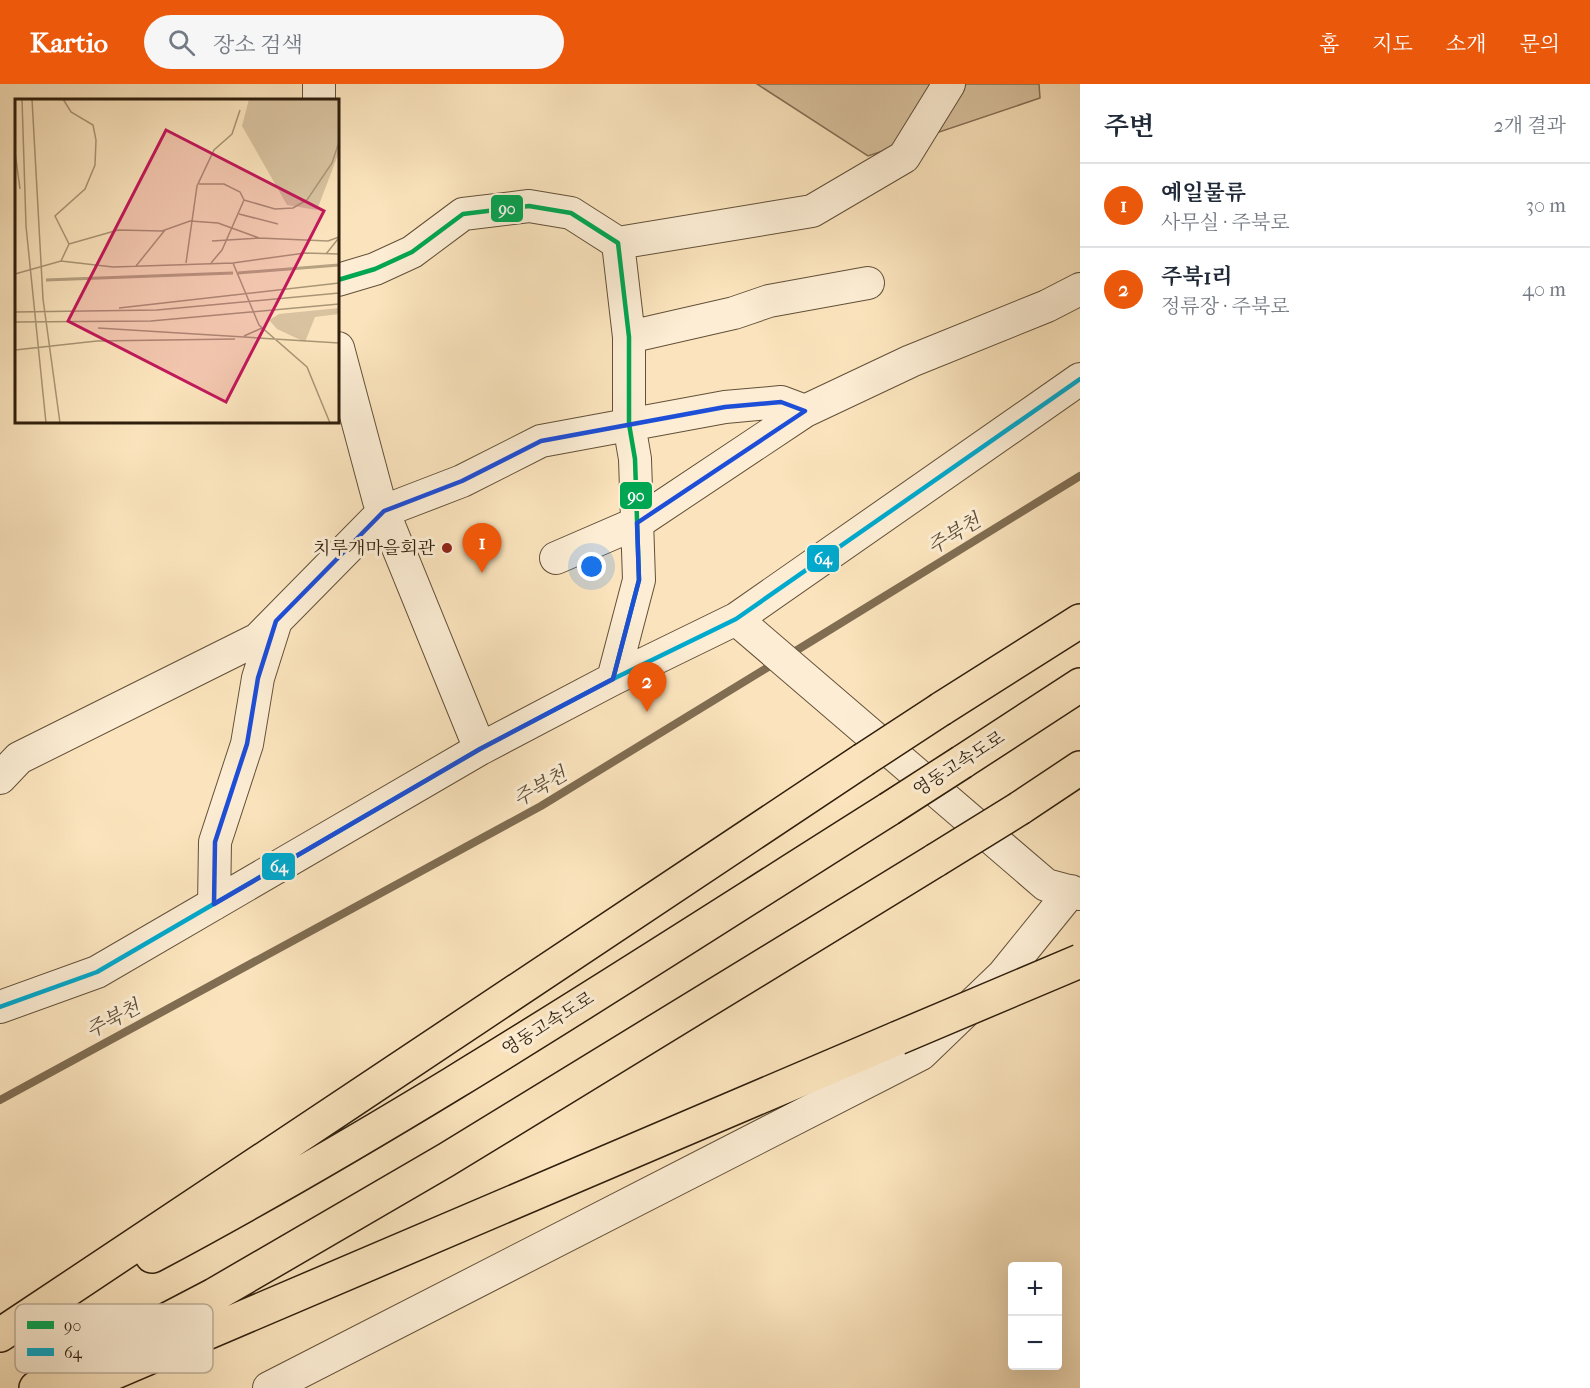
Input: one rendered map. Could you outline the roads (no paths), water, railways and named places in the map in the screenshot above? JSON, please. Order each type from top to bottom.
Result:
[{"type":"highway","points":[[48,1304],[940,709],[1080,621]]},
{"type":"highway","name":"영동고속도로","points":[[61,1304],[234,1213],[454,1084],[889,809],[1080,685]]},
{"type":"highway","points":[[196,1304],[446,1160],[936,860],[1080,768]]},
{"type":"highway","points":[[213,1330],[1080,961]]},
{"type":"highway","points":[[0,1336],[15,1326]]},
{"type":"highway","name":"영동고속도로","points":[[0,1336],[15,1328]]},
{"type":"highway","points":[[36,1388],[65,1373]]},
{"type":"highway","points":[[78,1388],[113,1373]]},
{"type":"street","points":[[319,99],[320,84]]},
{"type":"street","points":[[339,280],[375,269],[412,252],[463,214],[529,206],[572,213],[618,243],[812,211],[904,157],[949,84]]},
{"type":"street","points":[[614,679],[639,580],[635,459],[629,424],[629,337],[618,243]]},
{"type":"street","points":[[629,337],[734,313],[769,301],[868,284]]},
{"type":"street","points":[[556,558],[637,523],[805,411],[910,361],[1047,306],[1080,289]]},
{"type":"street","points":[[339,352],[379,501],[480,749]]},
{"type":"street","points":[[0,1006],[97,972],[480,749],[614,679],[747,629],[1080,379]]},
{"type":"street","points":[[0,778],[19,758],[258,639],[384,511],[462,481],[541,441],[725,406],[781,402],[805,411]]},
{"type":"street","points":[[213,904],[215,842],[247,744],[258,678],[276,621]]},
{"type":"street","points":[[269,1388],[921,1054],[1003,975],[1075,892],[1046,885],[747,629]]},
{"type":"waterway","name":"주북천","points":[[789,655],[1080,476]]},
{"type":"waterway","name":"주북천","points":[[0,1100],[541,806],[778,661]]},
{"type":"place","name":"치루개마을회관","points":[[447,548]]},
{"type":"place","name":"예일물류","points":[[482,573]]},
{"type":"place","name":"주북1리","points":[[647,712]]}]
